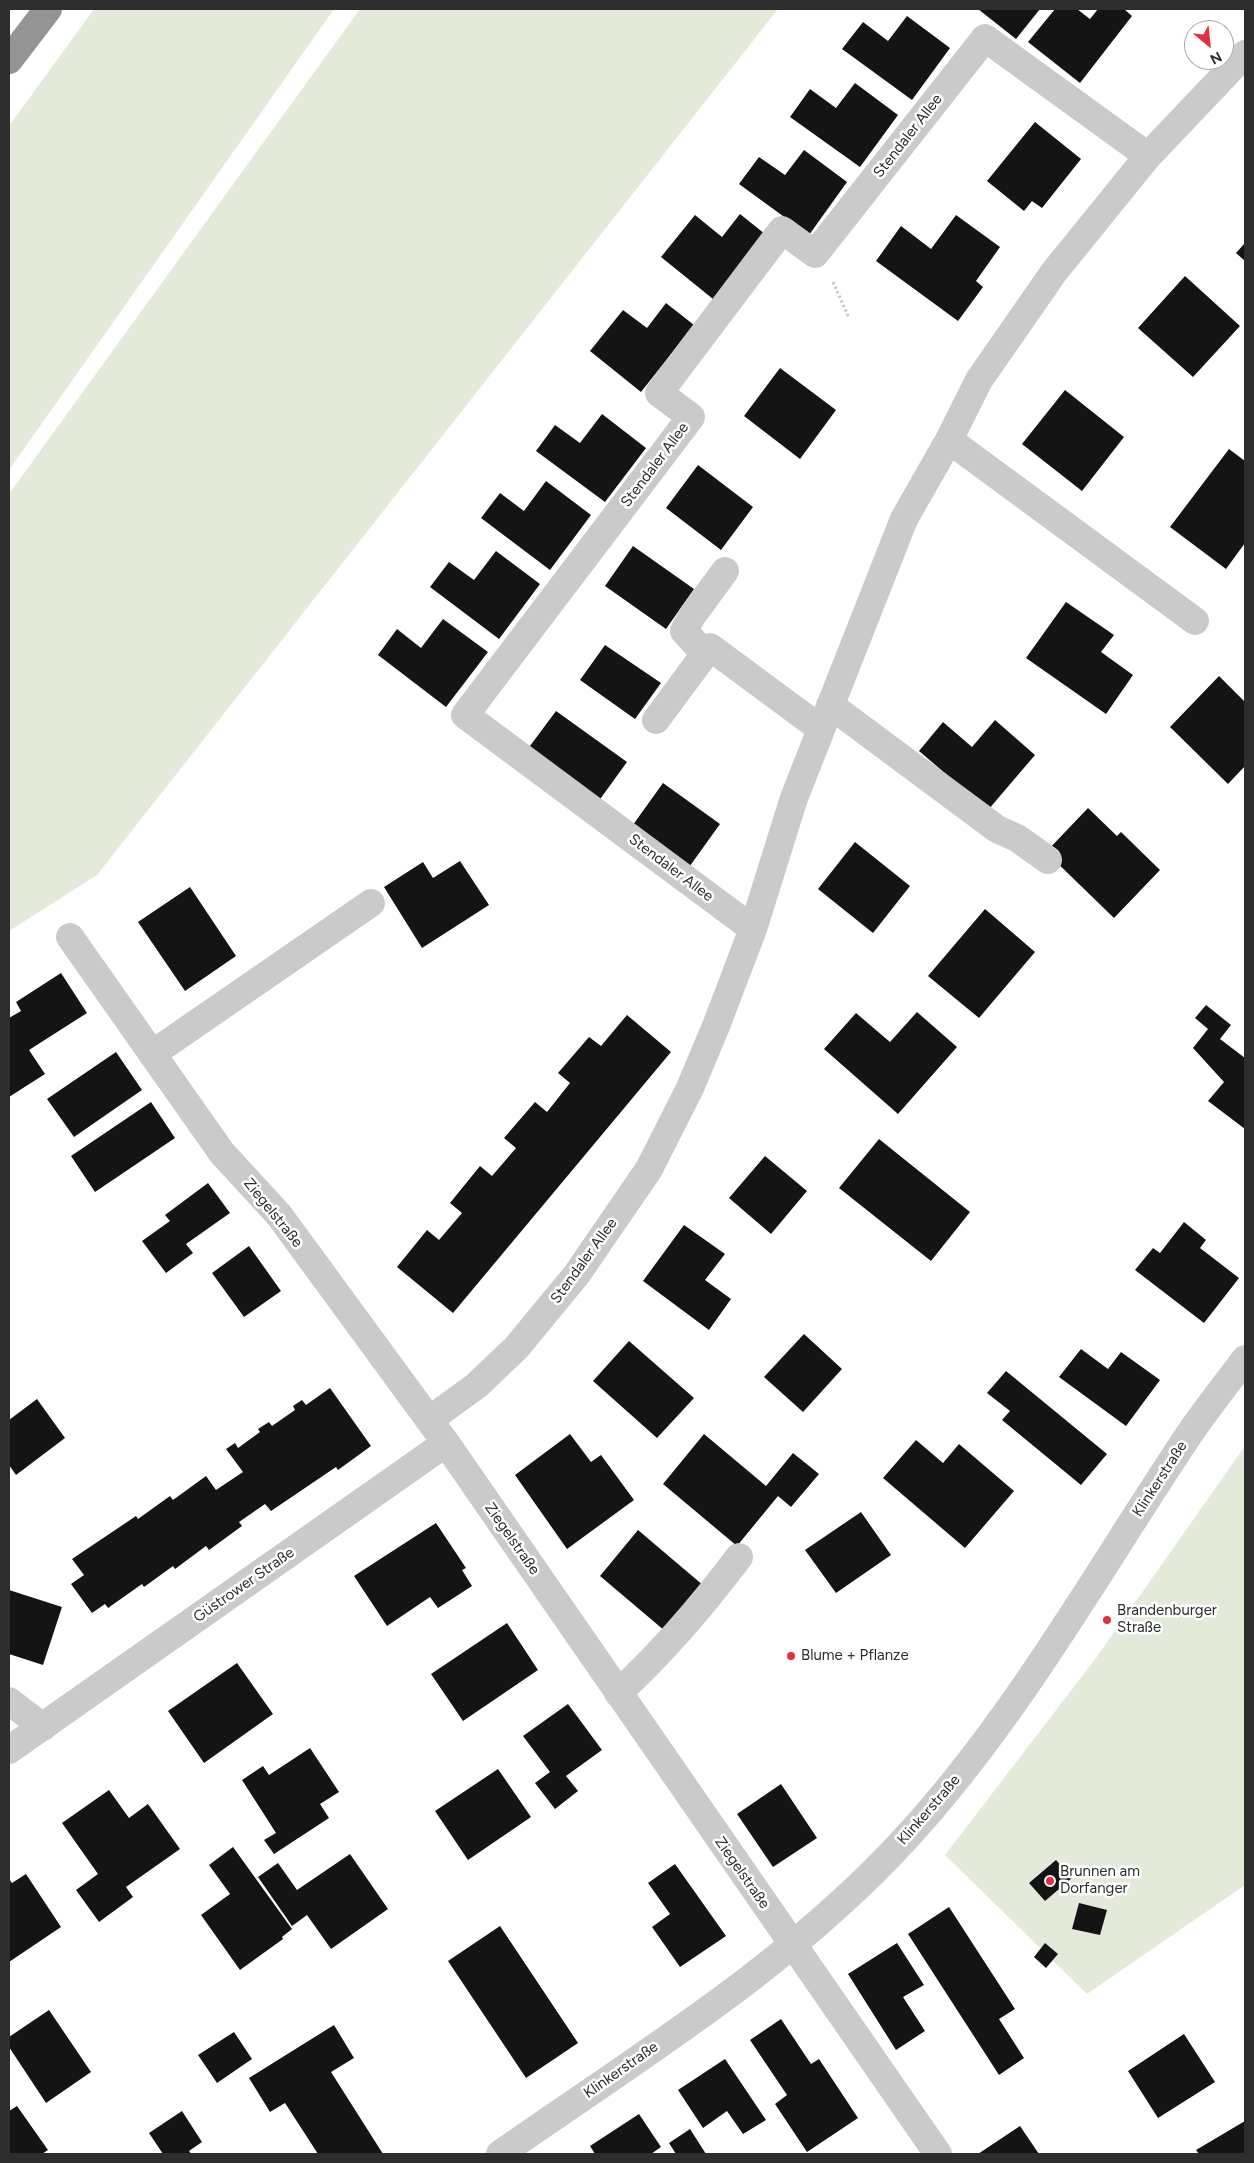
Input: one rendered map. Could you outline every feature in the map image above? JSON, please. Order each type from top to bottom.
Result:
[{"type":"highway","points":[[9,60],[48,9]]},
{"type":"street","name":"Stendaler Allee","points":[[753,929],[466,715],[691,417],[659,393],[721,309],[782,230],[815,254],[985,38],[1148,156]]},
{"type":"street","name":"Stendaler Allee","points":[[429,1420],[476,1386],[516,1348],[577,1274],[649,1169],[690,1088],[753,929],[794,798],[904,519],[949,440],[979,380],[1054,272],[1148,156],[1245,54]]},
{"type":"street","points":[[949,440],[1195,621]]},
{"type":"street","points":[[705,654],[684,631],[692,616],[725,571]]},
{"type":"street","points":[[656,720],[710,647],[826,717],[997,829],[1017,838],[1048,860]]},
{"type":"street","points":[[152,1054],[371,903]]},
{"type":"street","name":"Ziegelstraße","points":[[70,937],[222,1153],[279,1215],[446,1443],[792,1946],[938,2154]]},
{"type":"street","name":"Klinkerstraße","points":[[500,2154],[727,1996],[792,1946],[852,1894],[907,1838],[987,1742],[1188,1436],[1245,1359]]},
{"type":"street","name":"Güstrower Straße","points":[[9,1750],[446,1443]]},
{"type":"street","points":[[618,1693],[649,1664],[715,1589],[739,1558]]},
{"type":"street","points":[[9,1700],[43,1727]]},
{"type":"path","points":[[815,254],[833,282],[849,318]]},
{"type":"green space","points":[[94,9],[334,9],[9,470],[9,126]]},
{"type":"green space","points":[[360,9],[778,9],[97,875],[9,931],[9,494]]},
{"type":"green space","points":[[1245,1446],[1245,1885],[1087,1994],[945,1855],[1096,1658]]},
{"type":"building","points":[[978,9],[1040,9],[1016,39]]},
{"type":"building","points":[[1055,9],[1077,9],[1090,19],[1098,9],[1124,9],[1132,16],[1080,83],[1028,42]]},
{"type":"building","points":[[907,16],[950,48],[912,100],[842,49],[863,22],[888,41]]},
{"type":"building","points":[[855,83],[898,115],[860,167],[790,117],[810,89],[836,108]]},
{"type":"building","points":[[1035,122],[1081,159],[1042,208],[1032,201],[1024,211],[987,181]]},
{"type":"building","points":[[804,150],[847,182],[809,235],[739,184],[759,157],[785,175]]},
{"type":"building","points":[[740,214],[765,234],[713,299],[661,257],[695,215],[722,237]]},
{"type":"building","points":[[956,215],[1000,247],[976,281],[983,287],[958,321],[876,261],[901,226],[931,249]]},
{"type":"building","points":[[1245,243],[1245,261],[1236,253]]},
{"type":"building","points":[[1185,276],[1240,326],[1193,377],[1138,328]]},
{"type":"building","points":[[666,303],[694,325],[641,392],[590,351],[623,310],[647,328]]},
{"type":"building","points":[[780,368],[836,410],[800,459],[744,416]]},
{"type":"building","points":[[1065,390],[1124,437],[1082,491],[1022,444]]},
{"type":"building","points":[[602,414],[646,448],[605,502],[536,451],[555,425],[580,443]]},
{"type":"building","points":[[1229,449],[1245,461],[1245,543],[1226,569],[1170,527]]},
{"type":"building","points":[[698,465],[753,507],[721,550],[666,508]]},
{"type":"building","points":[[546,481],[591,515],[550,570],[481,518],[500,493],[524,511]]},
{"type":"building","points":[[633,546],[694,589],[666,629],[605,586]]},
{"type":"building","points":[[496,551],[540,584],[499,639],[430,587],[449,562],[474,580]]},
{"type":"building","points":[[1066,602],[1114,635],[1101,652],[1133,675],[1106,714],[1026,658]]},
{"type":"building","points":[[443,619],[488,652],[446,707],[378,655],[397,629],[421,648]]},
{"type":"building","points":[[605,645],[661,683],[635,719],[580,680]]},
{"type":"building","points":[[1219,676],[1245,702],[1245,766],[1228,784],[1170,727]]},
{"type":"building","points":[[556,711],[627,762],[598,802],[527,750]]},
{"type":"building","points":[[995,720],[1035,755],[988,810],[919,751],[943,722],[972,747]]},
{"type":"building","points":[[663,783],[720,824],[687,870],[630,829]]},
{"type":"building","points":[[1088,808],[1117,836],[1121,832],[1160,870],[1114,918],[1046,852]]},
{"type":"building","points":[[855,842],[910,886],[873,933],[818,889]]},
{"type":"building","points":[[460,861],[489,905],[422,948],[384,887],[423,862],[433,878]]},
{"type":"building","points":[[190,887],[236,956],[185,991],[138,922]]},
{"type":"building","points":[[985,909],[1035,952],[979,1018],[928,976]]},
{"type":"building","points":[[61,973],[87,1013],[29,1050],[45,1074],[9,1097],[9,1018],[21,1011],[16,1002]]},
{"type":"building","points":[[1206,1005],[1231,1025],[1220,1039],[1245,1058],[1245,1129],[1208,1101],[1224,1082],[1193,1048],[1208,1029],[1195,1018]]},
{"type":"building","points":[[917,1012],[957,1047],[898,1114],[824,1049],[856,1013],[890,1042]]},
{"type":"building","points":[[627,1015],[671,1052],[453,1313],[397,1267],[427,1230],[439,1240],[462,1213],[450,1203],[480,1166],[492,1176],[516,1148],[504,1138],[535,1102],[547,1112],[570,1083],[558,1073],[589,1037],[601,1046]]},
{"type":"building","points":[[116,1052],[142,1090],[74,1137],[47,1099]]},
{"type":"building","points":[[151,1102],[175,1138],[95,1192],[71,1156]]},
{"type":"building","points":[[879,1139],[970,1212],[931,1261],[839,1188]]},
{"type":"building","points":[[765,1156],[807,1191],[771,1234],[729,1198]]},
{"type":"building","points":[[208,1183],[230,1213],[186,1244],[193,1253],[166,1273],[142,1241],[170,1221],[165,1215]]},
{"type":"building","points":[[1184,1222],[1206,1240],[1200,1248],[1239,1278],[1204,1323],[1135,1270],[1153,1248],[1160,1253]]},
{"type":"building","points":[[684,1225],[725,1254],[705,1280],[731,1299],[709,1330],[643,1281]]},
{"type":"building","points":[[249,1246],[281,1291],[244,1317],[212,1273]]},
{"type":"building","points":[[804,1334],[842,1369],[803,1412],[764,1377]]},
{"type":"building","points":[[629,1341],[694,1398],[657,1438],[593,1381]]},
{"type":"building","points":[[1081,1349],[1108,1369],[1121,1352],[1160,1380],[1126,1426],[1059,1377]]},
{"type":"building","points":[[1006,1371],[1107,1454],[1081,1485],[1002,1420],[1010,1411],[987,1393]]},
{"type":"building","points":[[330,1388],[371,1446],[338,1470],[336,1467],[271,1511],[265,1504],[239,1522],[242,1526],[209,1550],[206,1546],[175,1569],[173,1566],[144,1587],[142,1584],[108,1608],[105,1604],[92,1613],[71,1584],[84,1575],[72,1559],[136,1516],[138,1519],[170,1496],[173,1500],[206,1476],[216,1490],[243,1472],[226,1449],[235,1443],[238,1448],[260,1432],[258,1429],[269,1422],[272,1426],[295,1410],[293,1406],[302,1400],[306,1405]]},
{"type":"building","points":[[37,1399],[65,1438],[16,1475],[9,1465],[9,1420]]},
{"type":"building","points":[[570,1434],[591,1462],[601,1455],[634,1500],[567,1549],[515,1475]]},
{"type":"building","points":[[704,1434],[766,1486],[793,1453],[819,1474],[791,1507],[778,1496],[737,1546],[663,1484]]},
{"type":"building","points":[[916,1440],[943,1463],[959,1444],[1014,1491],[965,1548],[883,1478]]},
{"type":"building","points":[[861,1512],[891,1555],[836,1593],[805,1550]]},
{"type":"building","points":[[436,1523],[466,1568],[462,1570],[472,1586],[438,1608],[430,1597],[387,1626],[354,1576]]},
{"type":"building","points":[[638,1530],[704,1586],[665,1631],[600,1576]]},
{"type":"building","points":[[9,1590],[62,1607],[43,1665],[9,1654]]},
{"type":"building","points":[[507,1623],[538,1670],[463,1721],[431,1674]]},
{"type":"building","points":[[237,1663],[273,1714],[204,1763],[168,1711]]},
{"type":"building","points":[[568,1704],[602,1750],[566,1776],[578,1791],[555,1809],[535,1783],[550,1772],[523,1736]]},
{"type":"building","points":[[310,1748],[339,1792],[320,1804],[329,1818],[274,1854],[264,1840],[276,1833],[242,1780],[263,1766],[269,1775]]},
{"type":"building","points":[[498,1769],[531,1817],[468,1860],[435,1811]]},
{"type":"building","points":[[781,1784],[817,1838],[773,1867],[737,1814]]},
{"type":"building","points":[[109,1790],[129,1818],[148,1804],[180,1849],[126,1887],[133,1897],[99,1922],[76,1890],[98,1874],[62,1823]]},
{"type":"building","points":[[233,1847],[292,1929],[282,1937],[283,1939],[240,1970],[201,1915],[230,1894],[209,1865]]},
{"type":"building","points":[[350,1854],[388,1909],[331,1949],[307,1915],[292,1926],[258,1877],[278,1863],[297,1890]]},
{"type":"building","name":"Brunnen am Dorfanger","points":[[1056,1860],[1072,1878],[1045,1901],[1029,1883]]},
{"type":"building","points":[[675,1864],[726,1936],[680,1967],[652,1927],[670,1914],[648,1883]]},
{"type":"building","points":[[26,1874],[61,1927],[9,1962],[9,1879],[12,1883]]},
{"type":"building","points":[[1079,1903],[1107,1910],[1100,1935],[1072,1929]]},
{"type":"building","points":[[949,1907],[1015,2009],[999,2019],[1024,2058],[999,2075],[908,1934]]},
{"type":"building","points":[[500,1926],[578,2043],[526,2078],[448,1961]]},
{"type":"building","points":[[897,1943],[924,1985],[903,1997],[925,2031],[896,2050],[848,1974]]},
{"type":"building","points":[[1045,1943],[1058,1954],[1046,1968],[1034,1957]]},
{"type":"building","points":[[49,2010],[91,2072],[46,2103],[9,2047],[9,2037]]},
{"type":"building","points":[[781,2019],[811,2064],[819,2059],[858,2118],[807,2152],[775,2104],[787,2095],[750,2040]]},
{"type":"building","points":[[334,2025],[354,2058],[331,2072],[383,2154],[318,2154],[285,2103],[270,2112],[249,2078]]},
{"type":"building","points":[[234,2032],[252,2059],[217,2083],[198,2055]]},
{"type":"building","points":[[1184,2034],[1215,2082],[1158,2118],[1128,2071]]},
{"type":"building","points":[[725,2059],[766,2120],[743,2134],[727,2111],[703,2128],[678,2090]]},
{"type":"building","points":[[17,2106],[48,2150],[42,2154],[9,2154],[9,2111]]},
{"type":"building","points":[[182,2111],[202,2142],[189,2151],[191,2154],[163,2154],[149,2133]]},
{"type":"building","points":[[639,2114],[661,2147],[651,2154],[595,2154],[590,2146]]},
{"type":"building","points":[[1245,2121],[1245,2154],[1199,2154],[1196,2150]]},
{"type":"building","points":[[1020,2126],[1039,2154],[978,2154]]},
{"type":"building","points":[[690,2129],[706,2154],[676,2154],[669,2143]]},
{"type":"place","name":"Brandenburger Straße","points":[[1107,1620]]},
{"type":"place","name":"Blume + Pflanze","points":[[791,1656]]},
{"type":"place","name":"Brunnen am Dorfanger","points":[[1050,1881]]}]
